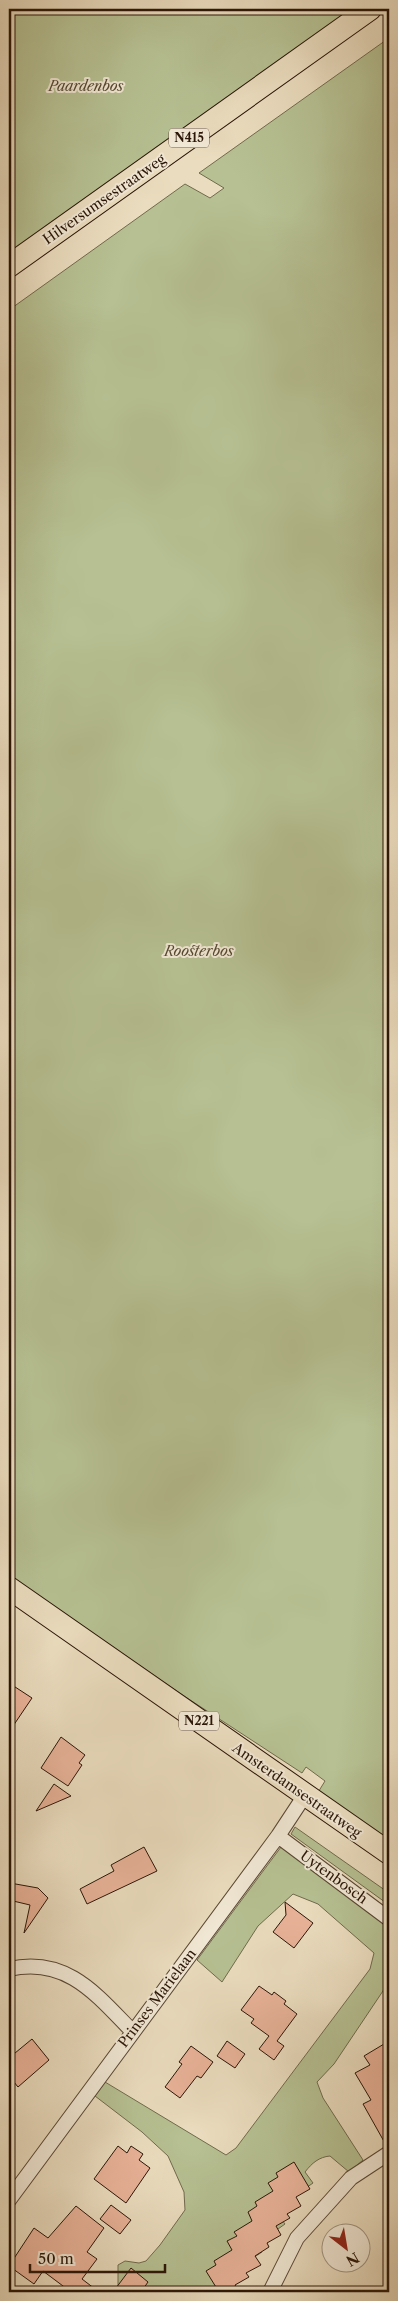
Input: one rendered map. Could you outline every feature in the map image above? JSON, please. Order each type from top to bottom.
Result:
[{"type":"main road","name":"Hilversumsestraatweg","points":[[9,266],[370,9]]},
{"type":"main road","name":"Amsterdamsestraatweg","points":[[9,1588],[389,1853]]},
{"type":"street","name":"Prinses Marielaan","points":[[9,2200],[132,2031],[278,1836],[305,1795]]},
{"type":"street","name":"Uytenbosch","points":[[278,1836],[389,1918]]},
{"type":"street","points":[[9,1969],[22,1966],[54,1969],[88,1986],[132,2031]]},
{"type":"street","points":[[270,2292],[296,2238],[351,2178],[389,2153]]},
{"type":"green space","name":"Paardenbos","points":[[9,9],[359,9],[9,255]]},
{"type":"green space","name":"Roosterbos","points":[[389,38],[389,1843],[317,1794],[325,1781],[306,1767],[302,1773],[181,1694],[9,1575],[9,310],[185,184],[210,198],[224,188],[199,173]]},
{"type":"green space","points":[[295,1827],[389,1893],[389,1905],[291,1834]]},
{"type":"green space","points":[[281,1847],[356,1893],[389,1921],[389,1982],[334,2064],[317,2082],[323,2098],[363,2160],[349,2172],[330,2156],[313,2163],[305,2172],[313,2183],[293,2197],[278,2215],[285,2224],[257,2244],[262,2252],[235,2270],[222,2290],[209,2292],[118,2292],[118,2265],[125,2261],[139,2263],[146,2261],[185,2210],[184,2192],[168,2156],[142,2132],[95,2096],[105,2082],[226,2155],[236,2148],[370,1969],[374,1953],[318,1904],[293,1894],[258,1926],[222,1982],[197,1960]]},
{"type":"building","points":[[9,1683],[32,1698],[9,1732]]},
{"type":"building","points":[[61,1737],[85,1755],[79,1763],[82,1765],[68,1786],[41,1768]]},
{"type":"building","points":[[54,1784],[71,1796],[36,1811]]},
{"type":"building","points":[[144,1847],[157,1871],[87,1904],[80,1889],[114,1871],[111,1865]]},
{"type":"building","points":[[10,1883],[38,1888],[48,1898],[24,1933],[30,1905],[9,1900]]},
{"type":"building","points":[[285,1902],[313,1923],[294,1948],[273,1932],[286,1915]]},
{"type":"building","points":[[259,1986],[272,1995],[274,1992],[286,2001],[284,2004],[297,2014],[277,2041],[284,2046],[274,2060],[259,2049],[269,2036],[251,2023],[254,2019],[241,2010]]},
{"type":"building","points":[[32,2039],[49,2060],[18,2087],[9,2076],[9,2058]]},
{"type":"building","points":[[227,2041],[245,2054],[235,2068],[217,2056]]},
{"type":"building","points":[[389,2041],[389,2144],[386,2145],[363,2104],[371,2100],[355,2073],[370,2065],[364,2056]]},
{"type":"building","points":[[191,2046],[213,2062],[201,2078],[197,2076],[180,2098],[165,2087],[182,2064],[179,2062]]},
{"type":"building","points":[[118,2146],[127,2153],[131,2146],[143,2154],[139,2160],[150,2168],[126,2203],[94,2179]]},
{"type":"building","points":[[294,2162],[310,2189],[296,2197],[301,2206],[287,2214],[290,2218],[276,2226],[281,2235],[267,2243],[269,2247],[255,2256],[261,2265],[246,2273],[249,2277],[235,2285],[239,2292],[219,2292],[206,2271],[216,2265],[214,2261],[232,2250],[227,2241],[237,2236],[234,2232],[252,2221],[248,2212],[257,2206],[255,2202],[273,2191],[268,2183],[278,2177],[276,2173]]},
{"type":"building","points":[[111,2205],[131,2220],[120,2234],[100,2219]]},
{"type":"building","points":[[76,2206],[104,2228],[87,2252],[97,2259],[82,2279],[99,2292],[71,2292],[43,2271],[34,2284],[9,2266],[34,2228],[48,2238]]},
{"type":"building","points":[[131,2268],[148,2282],[141,2292],[113,2292]]}]
